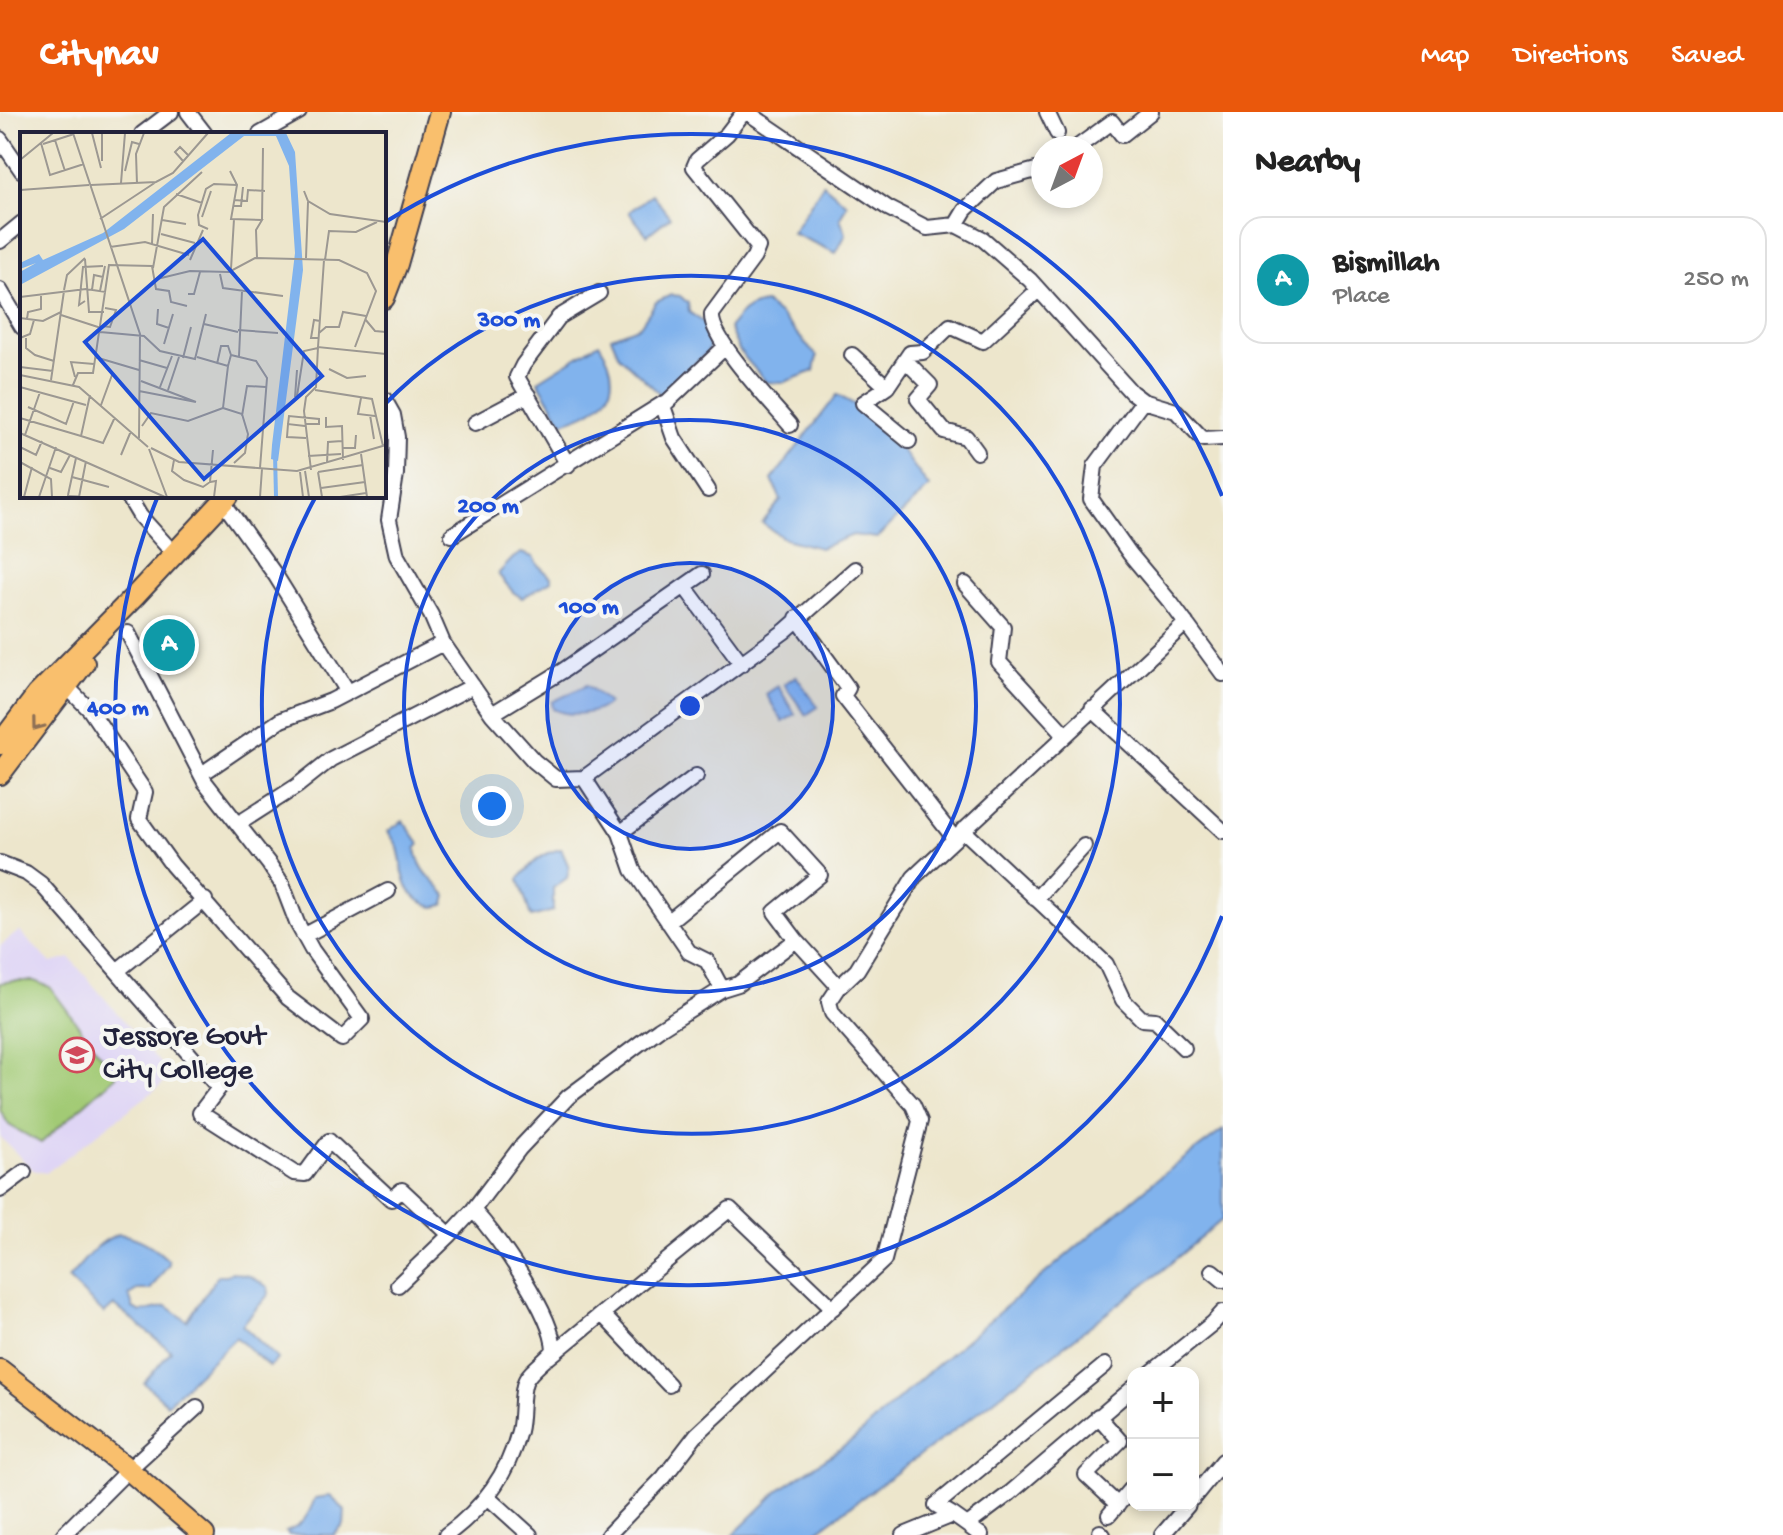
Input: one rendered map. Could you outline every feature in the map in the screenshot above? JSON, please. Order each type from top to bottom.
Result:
[{"type":"highway","points":[[386,293],[440,112]]},
{"type":"highway","points":[[0,744],[37,695],[226,499]]},
{"type":"highway","points":[[0,774],[135,596]]},
{"type":"highway","points":[[0,1370],[128,1470],[204,1535]]},
{"type":"street","points":[[188,112],[203,132]]},
{"type":"street","points":[[264,132],[299,112]]},
{"type":"street","points":[[790,425],[725,347],[711,317],[758,247],[694,167],[697,160],[727,134],[746,112],[888,208],[927,228],[956,225],[983,239],[1038,290],[1109,369],[1143,401],[1176,411],[1203,439],[1223,438]]},
{"type":"street","points":[[1047,112],[1057,133]]},
{"type":"street","points":[[1093,136],[1112,122],[1122,135],[1151,112]]},
{"type":"street","points":[[144,132],[168,113]]},
{"type":"street","points":[[0,139],[20,168]]},
{"type":"street","points":[[956,225],[965,210],[996,181],[1031,171]]},
{"type":"street","points":[[0,241],[20,225]]},
{"type":"street","points":[[0,290],[20,324]]},
{"type":"street","points":[[909,441],[863,403],[887,387],[910,353],[923,352],[950,326],[983,341],[1038,290]]},
{"type":"street","points":[[568,465],[517,377],[559,317],[599,293]]},
{"type":"street","points":[[452,535],[664,403],[725,347]]},
{"type":"street","points":[[852,355],[887,387]]},
{"type":"street","points":[[905,360],[930,385],[918,399],[944,431],[966,437],[977,452]]},
{"type":"street","points":[[475,423],[528,395]]},
{"type":"street","points":[[1143,401],[1095,466],[1091,499],[1223,674]]},
{"type":"street","points":[[386,403],[393,415],[397,437],[396,474],[389,520],[397,556],[431,615],[443,643],[492,714],[534,761],[556,779],[584,778],[785,631],[855,569]]},
{"type":"street","points":[[664,403],[674,438],[708,490]]},
{"type":"street","points":[[129,498],[140,516],[175,555]]},
{"type":"street","points":[[226,499],[348,692]]},
{"type":"street","points":[[492,714],[532,691],[702,574]]},
{"type":"street","points":[[965,584],[1003,627],[999,662],[1061,730]]},
{"type":"street","points":[[685,587],[742,664]]},
{"type":"street","points":[[797,618],[848,688],[843,696],[958,834],[1036,899],[1106,964],[1119,994],[1131,1009],[1142,1019],[1155,1020],[1184,1048]]},
{"type":"street","points":[[608,1535],[664,1477],[697,1434],[884,1260],[920,1121],[913,1105],[832,1013],[829,1002],[857,970],[914,877],[1186,623]]},
{"type":"street","points":[[66,686],[90,710],[145,792],[139,819],[172,865],[288,998],[342,1039],[362,1020],[312,950],[297,923],[282,884],[269,864],[205,782],[128,633]]},
{"type":"street","points":[[209,769],[281,720],[331,701],[443,643]]},
{"type":"street","points":[[238,824],[297,786],[331,759],[473,686]]},
{"type":"street","points":[[1092,709],[1223,831]]},
{"type":"street","points":[[620,833],[696,776]]},
{"type":"street","points":[[584,778],[620,833],[633,870],[689,952],[707,961],[722,989]]},
{"type":"street","points":[[668,922],[780,831],[820,875],[775,912],[839,987]]},
{"type":"street","points":[[1036,899],[1084,846]]},
{"type":"street","points":[[0,863],[26,873],[41,884],[219,1088],[200,1113],[294,1173],[305,1174],[329,1141],[391,1199],[402,1190],[450,1235]]},
{"type":"street","points":[[309,933],[388,891]]},
{"type":"street","points":[[117,971],[205,900]]},
{"type":"street","points":[[398,1285],[473,1210],[519,1149],[568,1097],[659,1029],[722,989],[738,984],[796,940]]},
{"type":"street","points":[[0,1190],[24,1172]]},
{"type":"street","points":[[446,1535],[463,1523],[488,1497],[507,1463],[518,1433],[525,1380],[730,1209],[833,1308]]},
{"type":"street","points":[[473,1210],[505,1247],[542,1315],[554,1341],[554,1350],[549,1357]]},
{"type":"street","points":[[1158,1367],[1223,1312]]},
{"type":"street","points":[[602,1314],[669,1385]]},
{"type":"street","points":[[981,1535],[936,1505],[1105,1365]]},
{"type":"street","points":[[970,1523],[1010,1493],[1127,1393]]},
{"type":"street","points":[[63,1535],[197,1407]]},
{"type":"street","points":[[1098,1416],[1120,1441],[1086,1475],[1113,1510],[1127,1494]]},
{"type":"street","points":[[1199,1486],[1223,1461]]},
{"type":"street","points":[[488,1497],[530,1535]]},
{"type":"street","points":[[1162,1535],[1179,1511]]},
{"type":"street","points":[[904,1535],[953,1515]]},
{"type":"shaded area","name":"Jessore Govt City College","points":[[19,931],[51,963],[70,958],[172,1077],[46,1173],[33,1170],[0,1137],[0,946]]},
{"type":"green space","points":[[34,981],[50,987],[116,1076],[41,1143],[9,1125],[0,1110],[0,983]]},
{"type":"water","points":[[823,184],[847,204],[840,218],[846,234],[836,253],[792,233]]},
{"type":"water","points":[[652,194],[670,217],[647,235],[629,212]]},
{"type":"water","points":[[671,295],[680,296],[688,303],[689,312],[709,326],[711,339],[708,352],[661,395],[619,356],[611,337],[640,326],[656,302]]},
{"type":"water","points":[[765,303],[817,356],[814,371],[782,383],[766,382],[740,352],[729,328],[744,311]]},
{"type":"water","points":[[599,343],[611,372],[608,394],[591,411],[562,422],[538,381]]},
{"type":"water","points":[[837,395],[854,404],[888,431],[929,487],[877,538],[853,535],[820,548],[785,539],[762,523],[781,500],[772,480]]},
{"type":"water","points":[[521,553],[533,557],[551,577],[551,581],[522,598],[498,574]]},
{"type":"water","points":[[796,676],[818,707],[806,715],[784,684]]},
{"type":"water","points":[[587,685],[609,703],[582,714],[553,709],[552,702]]},
{"type":"water","points":[[778,686],[795,714],[783,722],[766,694]]},
{"type":"water","points":[[403,821],[420,844],[416,849],[423,869],[447,896],[445,904],[435,907],[428,905],[418,900],[408,888],[398,848],[388,831]]},
{"type":"water","points":[[561,849],[569,867],[567,878],[553,888],[553,911],[531,917],[519,879],[537,860]]},
{"type":"water","points":[[1223,1130],[1223,1219],[1159,1273],[960,1426],[811,1535],[733,1535],[779,1490],[853,1440],[933,1368],[1157,1179]]},
{"type":"water","points":[[119,1234],[146,1243],[168,1260],[169,1264],[150,1290],[137,1290],[129,1295],[133,1308],[141,1312],[167,1306],[187,1321],[218,1275],[232,1272],[249,1276],[268,1287],[269,1294],[242,1325],[278,1359],[269,1367],[236,1337],[167,1404],[144,1383],[171,1351],[114,1305],[104,1314],[68,1279],[97,1247]]},
{"type":"water","points":[[330,1496],[345,1510],[344,1525],[334,1535],[289,1535],[286,1532],[305,1519],[315,1498]]},
{"type":"place","name":"Bismillah","points":[[169,645]]},
{"type":"place","name":"Jessore Govt City College","points":[[77,1055]]}]
